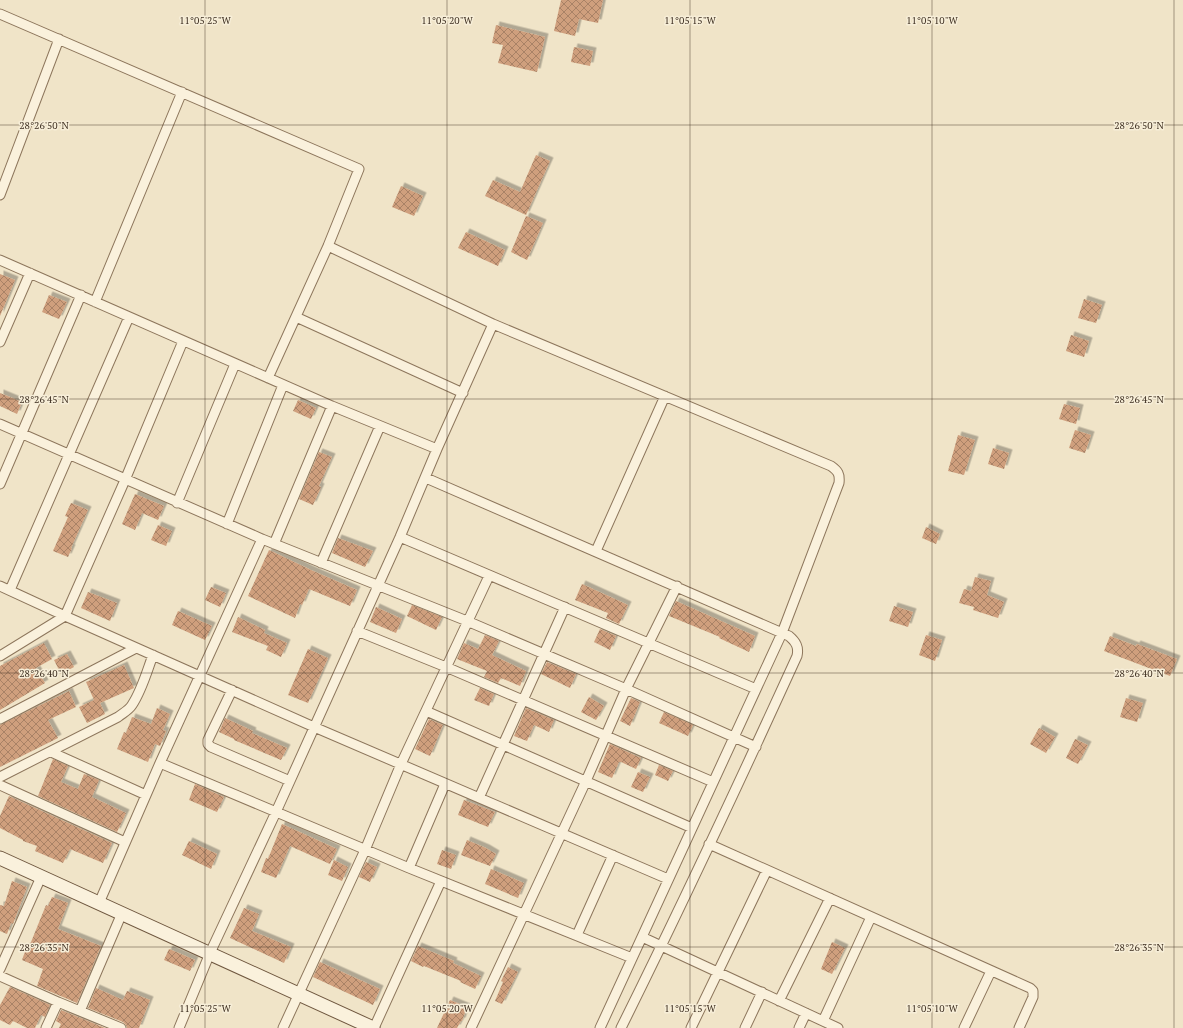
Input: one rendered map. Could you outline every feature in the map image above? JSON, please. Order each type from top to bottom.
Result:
[{"type":"street","points":[[0,14],[359,169],[328,246],[268,378]]},
{"type":"street","points":[[0,195],[59,39]]},
{"type":"street","points":[[95,302],[182,92]]},
{"type":"street","points":[[328,246],[493,324],[831,466],[837,470],[840,476],[839,483],[782,633],[600,1028]]},
{"type":"street","points":[[0,260],[282,385],[437,449]]},
{"type":"street","points":[[0,342],[30,273]]},
{"type":"street","points":[[0,484],[81,296]]},
{"type":"street","points":[[10,590],[129,317]]},
{"type":"street","points":[[296,317],[463,393]]},
{"type":"street","points":[[179,1028],[210,953],[276,812],[378,586],[493,324]]},
{"type":"street","points":[[0,656],[65,616],[125,480],[183,341]]},
{"type":"street","points":[[176,503],[235,364]]},
{"type":"street","points":[[227,524],[282,385]]},
{"type":"street","points":[[596,552],[665,396]]},
{"type":"street","points":[[274,544],[332,406]]},
{"type":"street","points":[[0,424],[176,503],[467,621],[626,688],[756,746]]},
{"type":"street","points":[[321,563],[380,426]]},
{"type":"street","points":[[426,478],[789,636],[794,640],[798,650],[797,656],[756,746],[661,946],[620,1028]]},
{"type":"street","points":[[400,537],[756,689]]},
{"type":"street","points":[[99,903],[160,763],[262,539]]},
{"type":"street","points":[[283,1028],[300,994],[365,850],[400,764],[489,576]]},
{"type":"street","points":[[0,586],[314,727],[668,879]]},
{"type":"street","points":[[471,1028],[562,834],[626,688],[677,586]]},
{"type":"street","points":[[479,798],[565,608]]},
{"type":"street","points":[[357,631],[446,667],[713,782]]},
{"type":"street","points":[[0,719],[136,648]]},
{"type":"street","points":[[0,777],[126,712],[132,706],[136,698],[153,655]]},
{"type":"street","points":[[232,690],[208,740],[208,744],[211,747],[290,781]]},
{"type":"street","points":[[426,711],[692,828]]},
{"type":"street","points":[[51,752],[146,795]]},
{"type":"street","points":[[160,763],[365,850],[632,958]]},
{"type":"street","points":[[409,868],[445,784]]},
{"type":"street","points":[[0,785],[125,842]]},
{"type":"street","points":[[709,844],[1033,990],[1033,997],[1019,1028]]},
{"type":"street","points":[[577,935],[612,855]]},
{"type":"street","points":[[0,858],[374,1028],[441,881]]},
{"type":"street","points":[[691,1028],[767,870]]},
{"type":"street","points":[[0,969],[41,876]]},
{"type":"street","points":[[779,1001],[830,898]]},
{"type":"street","points":[[80,1011],[122,913]]},
{"type":"street","points":[[823,1021],[871,917]]},
{"type":"street","points":[[642,937],[838,1028]]},
{"type":"street","points":[[964,1028],[991,971]]},
{"type":"street","points":[[0,976],[121,1028]]},
{"type":"street","points":[[745,1028],[762,992]]},
{"type":"street","points":[[46,1028],[58,1002]]},
{"type":"street","points":[[799,1028],[806,1013]]},
{"type":"building","points":[[561,0],[603,0],[598,23],[579,19],[575,36],[554,31]]},
{"type":"building","points":[[496,25],[545,37],[537,72],[498,63],[503,45],[492,43]]},
{"type":"building","points":[[574,47],[593,51],[590,66],[571,62]]},
{"type":"building","points":[[536,155],[550,161],[526,215],[485,196],[493,180],[520,192]]},
{"type":"building","points":[[401,186],[423,196],[414,216],[392,207]]},
{"type":"building","points":[[526,216],[543,223],[527,260],[511,252]]},
{"type":"building","points":[[466,232],[505,250],[498,266],[458,248]]},
{"type":"building","points":[[0,274],[15,280],[0,316]]},
{"type":"building","points":[[49,295],[67,302],[59,319],[42,312]]},
{"type":"building","points":[[1084,299],[1102,305],[1096,323],[1078,318]]},
{"type":"building","points":[[1071,335],[1089,341],[1084,357],[1066,351]]},
{"type":"building","points":[[0,393],[22,402],[17,414],[0,406]]},
{"type":"building","points":[[298,400],[316,408],[311,419],[293,411]]},
{"type":"building","points":[[1064,404],[1080,408],[1076,424],[1059,419]]},
{"type":"building","points":[[1075,430],[1091,435],[1085,453],[1069,448]]},
{"type":"building","points":[[958,435],[975,440],[964,475],[948,471]]},
{"type":"building","points":[[993,448],[1009,453],[1004,469],[988,464]]},
{"type":"building","points":[[319,452],[332,457],[319,486],[321,487],[313,505],[299,499]]},
{"type":"building","points":[[135,494],[164,506],[158,520],[142,513],[135,530],[122,524]]},
{"type":"building","points":[[71,503],[88,510],[68,557],[53,551],[68,517],[65,516]]},
{"type":"building","points":[[158,525],[172,531],[166,546],[151,540]]},
{"type":"building","points":[[926,527],[940,534],[936,544],[922,538]]},
{"type":"building","points":[[338,538],[373,551],[365,567],[332,553]]},
{"type":"building","points":[[269,550],[357,590],[350,606],[309,589],[302,605],[300,604],[295,618],[248,596]]},
{"type":"building","points":[[975,577],[991,581],[987,595],[1004,602],[998,618],[973,610],[974,607],[959,603],[964,589],[971,591]]},
{"type":"building","points":[[582,584],[628,605],[619,624],[606,618],[608,613],[575,600]]},
{"type":"building","points":[[211,587],[226,593],[220,607],[205,600]]},
{"type":"building","points":[[88,592],[117,603],[110,621],[81,608]]},
{"type":"building","points":[[676,601],[755,636],[749,652],[719,638],[720,637],[669,616]]},
{"type":"building","points":[[412,605],[442,617],[436,630],[407,616]]},
{"type":"building","points":[[894,606],[913,612],[908,627],[889,621]]},
{"type":"building","points":[[376,607],[402,619],[396,633],[370,622]]},
{"type":"building","points":[[178,611],[212,626],[205,640],[172,625]]},
{"type":"building","points":[[238,617],[265,630],[264,633],[287,643],[281,657],[266,650],[268,646],[232,632]]},
{"type":"building","points":[[600,629],[616,636],[610,650],[594,642]]},
{"type":"building","points":[[485,635],[499,641],[492,655],[526,671],[520,686],[501,678],[498,683],[484,677],[487,671],[457,659],[464,643],[478,649]]},
{"type":"building","points":[[926,635],[942,640],[935,661],[919,655]]},
{"type":"building","points":[[1110,636],[1177,659],[1170,676],[1104,651]]},
{"type":"building","points":[[44,643],[52,659],[36,668],[45,683],[0,710],[0,666]]},
{"type":"building","points":[[308,649],[328,658],[308,703],[288,695]]},
{"type":"building","points":[[67,654],[74,667],[61,674],[54,660]]},
{"type":"building","points":[[547,662],[576,674],[570,688],[541,674]]},
{"type":"building","points":[[124,665],[134,688],[100,703],[105,714],[87,723],[79,707],[94,700],[86,682]]},
{"type":"building","points":[[480,688],[494,694],[489,706],[474,700]]},
{"type":"building","points":[[69,691],[76,707],[48,720],[58,738],[0,767],[0,725]]},
{"type":"building","points":[[589,697],[604,706],[596,720],[581,712]]},
{"type":"building","points":[[631,698],[640,702],[630,726],[620,721]]},
{"type":"building","points":[[1126,698],[1143,703],[1137,722],[1120,717]]},
{"type":"building","points":[[157,708],[170,714],[163,730],[166,731],[160,746],[155,744],[148,762],[117,749],[124,732],[126,733],[132,717],[151,724]]},
{"type":"building","points":[[526,708],[554,720],[549,732],[534,725],[527,741],[514,736]]},
{"type":"building","points":[[664,712],[693,725],[688,736],[659,723]]},
{"type":"building","points":[[225,718],[253,731],[252,733],[287,748],[281,760],[219,732]]},
{"type":"building","points":[[429,719],[443,725],[430,756],[415,749]]},
{"type":"building","points":[[1039,728],[1055,737],[1046,753],[1030,744]]},
{"type":"building","points":[[1075,739],[1088,745],[1078,764],[1066,758]]},
{"type":"building","points":[[610,744],[641,758],[636,769],[619,762],[612,778],[598,772]]},
{"type":"building","points":[[53,759],[68,766],[61,782],[78,789],[84,774],[99,780],[92,797],[126,813],[117,832],[38,796]]},
{"type":"building","points":[[659,765],[673,771],[668,781],[655,775]]},
{"type":"building","points":[[638,772],[650,777],[643,792],[631,787]]},
{"type":"building","points":[[195,784],[224,797],[217,812],[189,800]]},
{"type":"building","points":[[9,796],[112,843],[103,863],[70,849],[63,863],[35,851],[37,846],[23,841],[0,828],[0,816]]},
{"type":"building","points":[[464,800],[495,812],[488,827],[458,815]]},
{"type":"building","points":[[282,824],[337,849],[330,864],[290,846],[276,878],[261,872],[266,858],[268,859]]},
{"type":"building","points":[[467,840],[496,854],[490,866],[461,855]]},
{"type":"building","points":[[189,841],[217,854],[211,869],[182,855]]},
{"type":"building","points":[[442,850],[456,855],[451,869],[437,864]]},
{"type":"building","points":[[334,860],[348,867],[342,881],[328,875]]},
{"type":"building","points":[[366,862],[377,867],[370,882],[359,877]]},
{"type":"building","points":[[491,869],[524,883],[518,898],[485,884]]},
{"type":"building","points":[[12,881],[27,887],[13,924],[11,923],[7,934],[0,931],[0,905],[4,906]]},
{"type":"building","points":[[52,897],[68,903],[58,929],[101,946],[77,1003],[37,986],[43,969],[22,960],[27,946],[29,947],[46,905],[48,906]]},
{"type":"building","points":[[244,908],[259,914],[252,931],[291,947],[284,963],[230,938]]},
{"type":"building","points":[[832,942],[845,948],[832,974],[821,969]]},
{"type":"building","points":[[418,946],[454,961],[453,963],[481,976],[475,989],[460,982],[461,981],[411,961]]},
{"type":"building","points":[[169,949],[195,960],[190,971],[164,960]]},
{"type":"building","points":[[320,962],[380,989],[373,1005],[313,977]]},
{"type":"building","points":[[508,967],[518,972],[502,1004],[495,1001],[503,982],[501,981]]},
{"type":"building","points":[[10,987],[50,1005],[45,1017],[41,1015],[35,1028],[27,1028],[13,1021],[10,1025],[0,1020],[0,1005]]},
{"type":"building","points":[[96,988],[123,1000],[127,991],[150,1000],[139,1028],[127,1028],[123,1022],[88,1008]]},
{"type":"building","points":[[450,1000],[467,1007],[462,1021],[457,1028],[437,1028]]},
{"type":"building","points":[[61,1010],[105,1028],[59,1028],[61,1024],[56,1021]]}]
